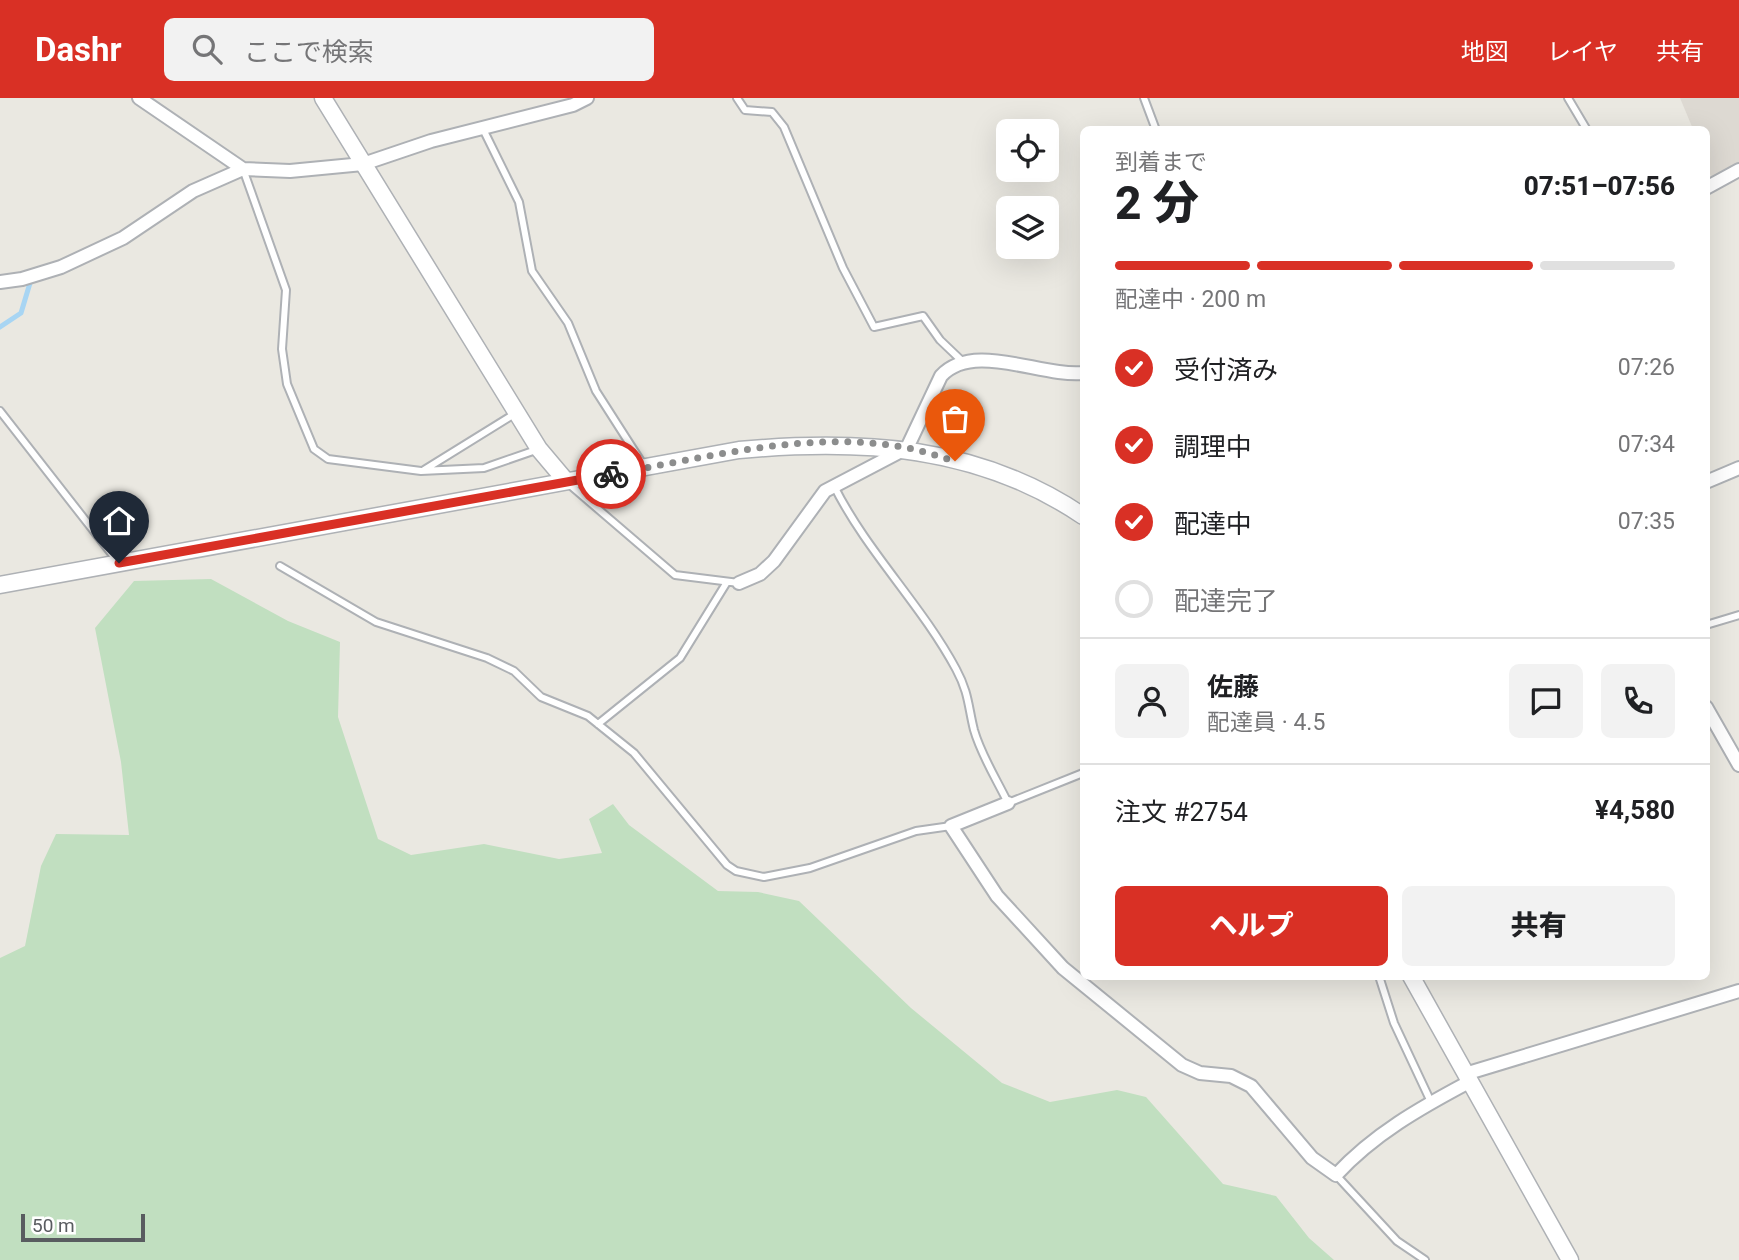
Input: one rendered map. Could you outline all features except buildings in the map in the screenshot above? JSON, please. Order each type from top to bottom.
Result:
[{"type":"street","points":[[139,98],[243,169]]},
{"type":"street","points":[[323,98],[539,449],[566,481]]},
{"type":"street","points":[[0,282],[22,279],[61,267],[122,238],[193,191],[243,169],[290,171],[363,164],[482,127],[573,105],[587,98]]},
{"type":"street","points":[[1710,186],[1739,170]]},
{"type":"street","points":[[733,582],[760,574],[774,561],[820,497],[834,484],[907,448],[941,376],[950,366],[962,361],[1080,373]]},
{"type":"street","points":[[0,585],[739,450],[790,446],[846,444],[907,448],[1005,476],[1080,514]]},
{"type":"street","points":[[1710,480],[1739,468]]},
{"type":"street","points":[[1710,714],[1739,765]]},
{"type":"street","points":[[1007,803],[951,826],[997,896],[1063,968],[1182,1065],[1200,1073],[1231,1076],[1251,1086],[1312,1158],[1336,1175],[1357,1153],[1409,1114],[1467,1078],[1739,990]]},
{"type":"street","points":[[1413,980],[1570,1260]]},
{"type":"lane","points":[[737,98],[745,110],[772,112],[784,127],[843,268],[874,327],[923,316],[940,340],[962,361]]},
{"type":"lane","points":[[1144,98],[1154,126]]},
{"type":"lane","points":[[1567,98],[1584,126]]},
{"type":"lane","points":[[482,127],[519,202],[532,271],[568,323],[596,391],[646,468]]},
{"type":"lane","points":[[243,169],[286,290],[282,349],[287,384],[314,449],[328,459],[421,471],[491,467],[539,449]]},
{"type":"lane","points":[[0,411],[119,563]]},
{"type":"lane","points":[[421,471],[517,412]]},
{"type":"lane","points":[[566,481],[675,575],[733,582],[680,658],[598,724]]},
{"type":"lane","points":[[834,484],[852,522],[914,604],[956,668],[970,701],[974,730],[1007,803],[1080,774]]},
{"type":"lane","points":[[280,566],[376,622],[487,658],[514,671],[541,697],[588,716],[634,753],[675,799],[727,865],[736,871],[764,877],[810,868],[916,831],[951,826]]},
{"type":"lane","points":[[1710,624],[1739,614]]},
{"type":"lane","points":[[1379,980],[1394,1023],[1431,1102]]},
{"type":"lane","points":[[1336,1175],[1397,1241],[1425,1260]]},
{"type":"shaded area","points":[[1680,98],[1739,98],[1739,165],[1712,179],[1710,126],[1692,126]]},
{"type":"green space","points":[[211,579],[288,621],[340,642],[338,717],[378,839],[411,855],[484,844],[559,859],[602,853],[589,819],[613,804],[629,825],[718,891],[758,892],[799,901],[911,1008],[1002,1083],[1050,1102],[1117,1090],[1146,1097],[1223,1184],[1276,1196],[1309,1238],[1334,1260],[0,1260],[0,958],[25,946],[41,866],[56,834],[129,835],[121,762],[95,628],[134,581]]},
{"type":"waterway","points":[[0,327],[21,313],[30,283]]},
{"type":"way so far","points":[[611,474],[739,450],[817,444],[907,448],[955,461]]},
{"type":"route","points":[[119,563],[611,474]]}]
